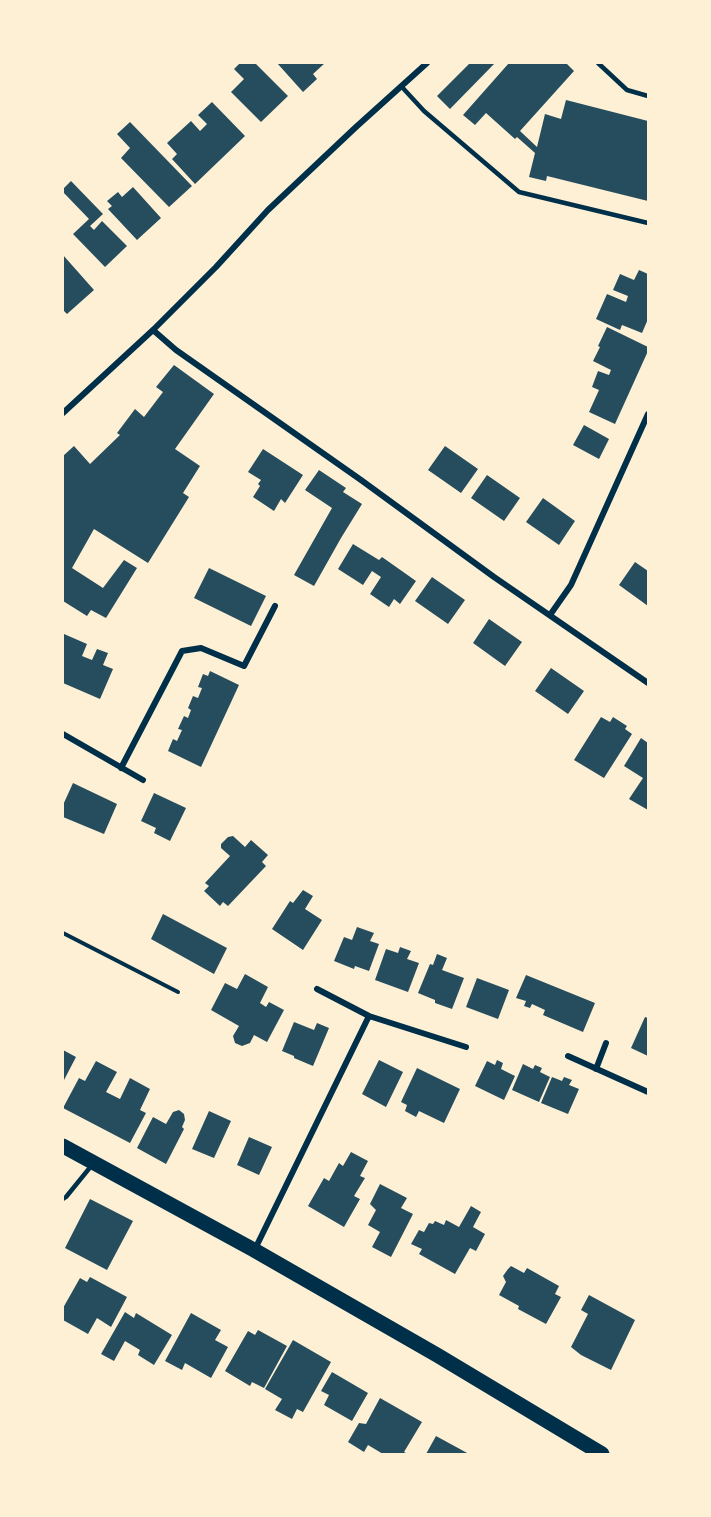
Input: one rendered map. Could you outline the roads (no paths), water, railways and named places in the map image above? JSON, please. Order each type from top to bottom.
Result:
[{"type":"main road","points":[[63,1146],[254,1250],[437,1355],[602,1454]]},
{"type":"street","points":[[63,413],[153,330],[216,267],[268,210],[427,63]]},
{"type":"street","points":[[153,330],[176,350],[494,577],[648,683]]},
{"type":"street","points":[[550,615],[571,585],[648,414]]},
{"type":"street","points":[[121,768],[182,651],[201,648],[244,666],[275,606]]},
{"type":"street","points":[[63,734],[143,780]]},
{"type":"street","points":[[317,989],[369,1016],[466,1047]]},
{"type":"street","points":[[254,1250],[369,1016]]},
{"type":"street","points":[[596,1069],[606,1043]]},
{"type":"street","points":[[568,1056],[648,1092]]},
{"type":"lane","points":[[598,63],[627,90],[648,96]]},
{"type":"lane","points":[[401,86],[424,111],[519,192],[648,223]]},
{"type":"lane","points":[[63,1199],[94,1163]]}]
